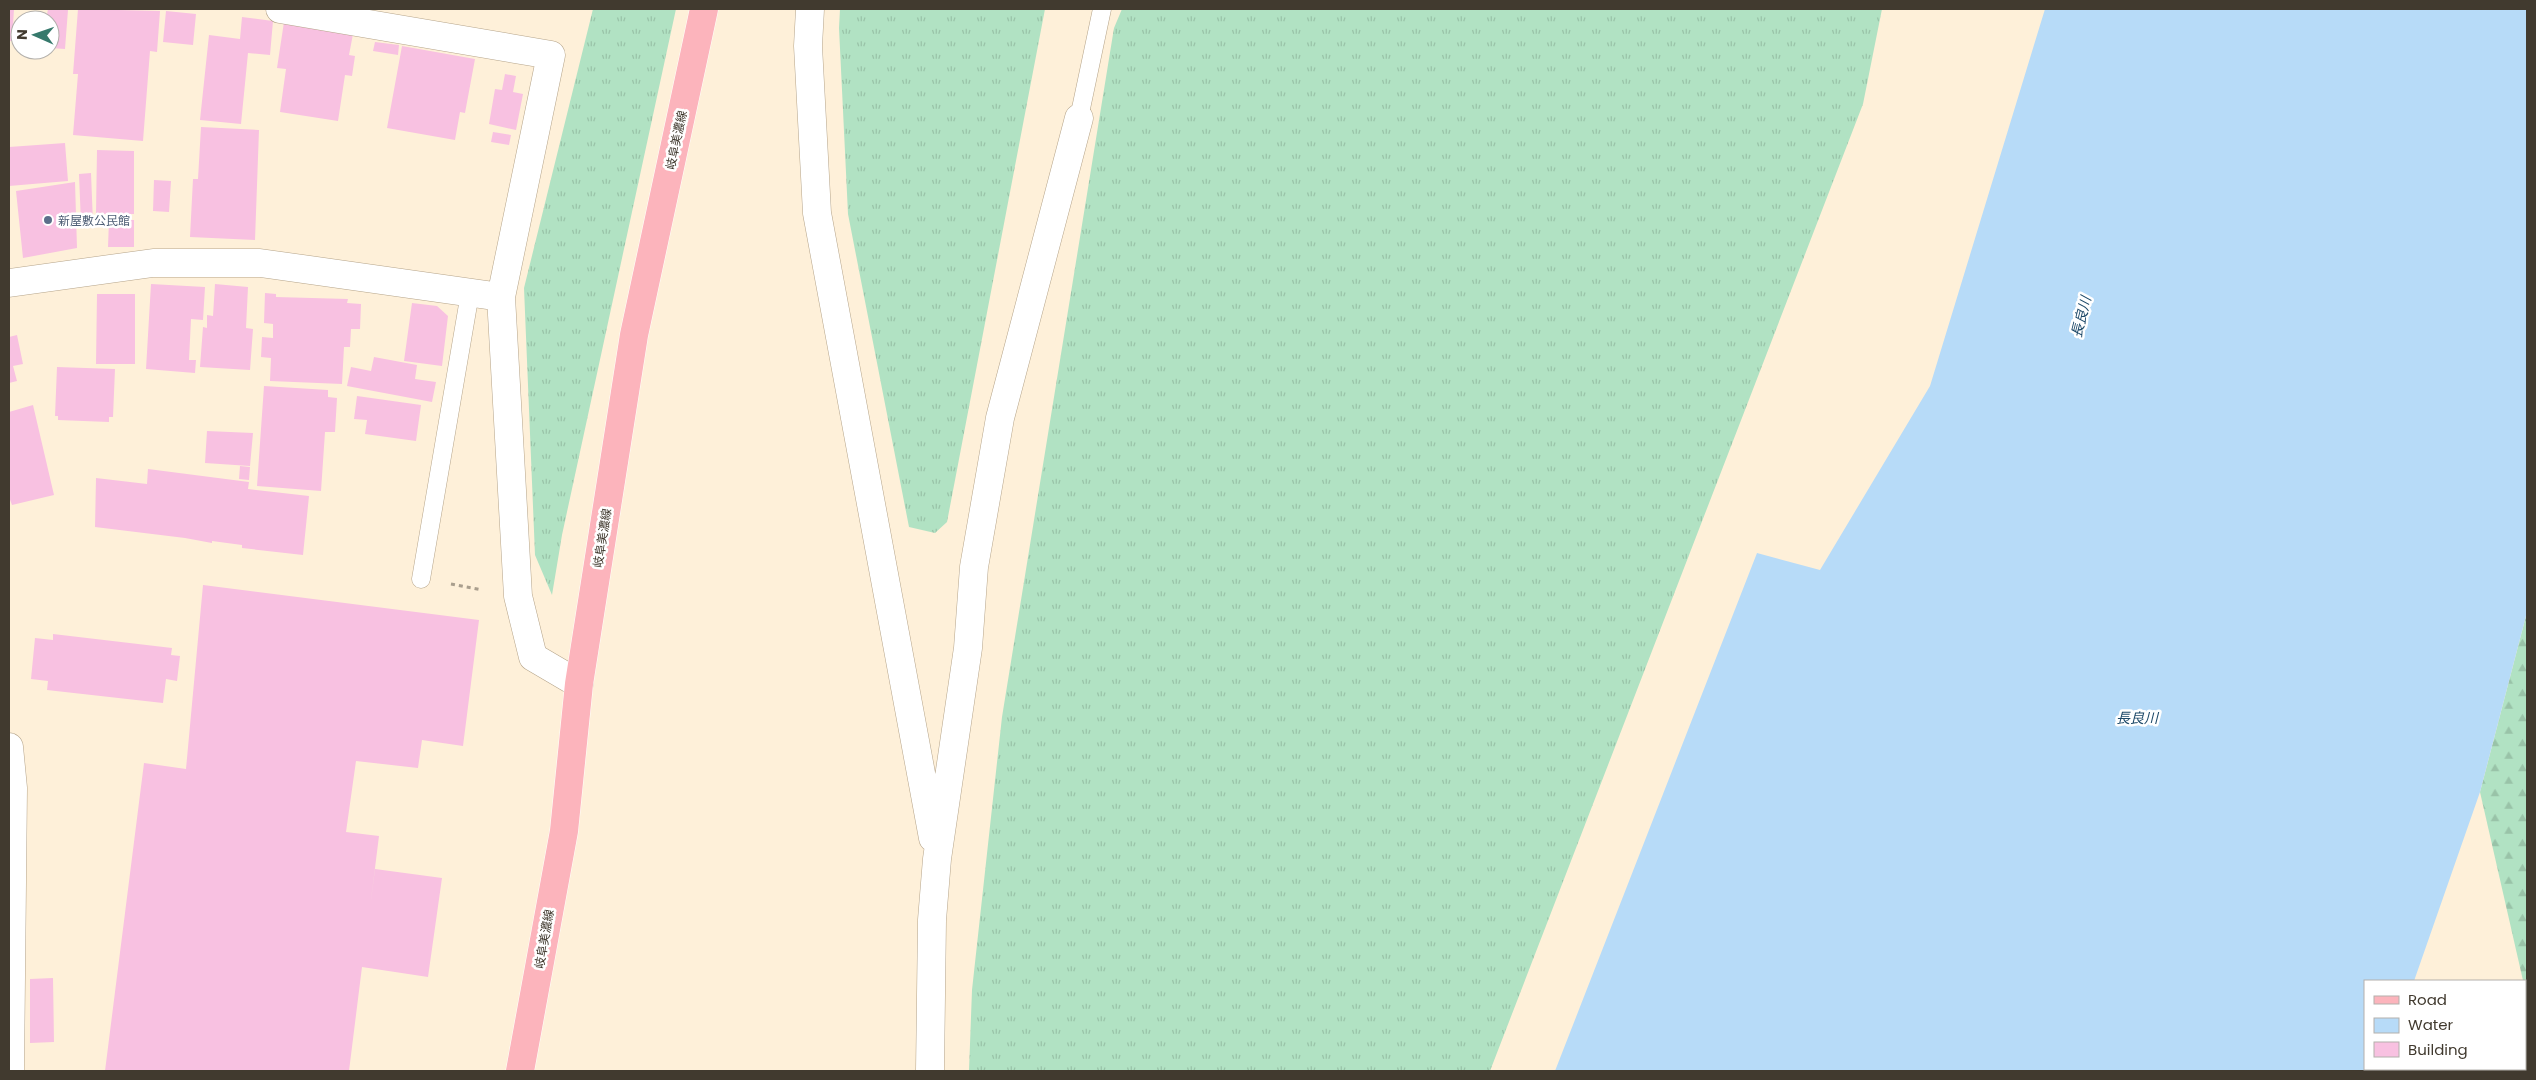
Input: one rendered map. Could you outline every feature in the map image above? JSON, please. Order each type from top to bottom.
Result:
[{"type":"main road","name":"岐阜美濃線","points":[[520,1071],[564,831],[579,684],[634,335],[704,9]]},
{"type":"main road","points":[[2526,1071],[2527,1046]]},
{"type":"street","points":[[280,9],[551,55],[501,296],[518,596],[533,657],[579,684]]},
{"type":"street","points":[[810,9],[808,46],[817,213],[937,859]]},
{"type":"street","points":[[930,1071],[932,920],[937,859],[968,648],[974,567],[1000,418],[1079,118]]},
{"type":"street","points":[[9,283],[153,263],[260,263],[501,296]]},
{"type":"street","points":[[9,747],[13,788],[10,1071]]},
{"type":"lane","points":[[1079,118],[1102,9]]},
{"type":"lane","points":[[421,579],[470,293]]},
{"type":"path","points":[[421,579],[518,596]]},
{"type":"green space","points":[[593,9],[676,9],[562,535],[552,595],[535,555],[524,288]]},
{"type":"green space","points":[[840,9],[1045,9],[947,522],[935,533],[909,527],[848,214],[839,28]]},
{"type":"green space","points":[[1122,9],[1882,9],[1863,104],[1490,1071],[969,1071],[972,990],[1002,717],[1114,28]]},
{"type":"green space","points":[[2527,612],[2527,998],[2526,980],[2523,980],[2480,792]]},
{"type":"water","name":"長良川","points":[[2045,9],[2527,9],[2527,612],[2480,792],[2414,980],[2364,980],[2364,1070],[2383,1071],[1555,1071],[1757,553],[1820,570],[1930,386]]},
{"type":"building","points":[[9,9],[14,9],[10,10],[9,41]]},
{"type":"building","points":[[48,9],[68,10],[65,49],[60,49],[60,10]]},
{"type":"building","points":[[78,9],[160,11],[157,52],[150,51],[143,141],[73,135],[78,74],[73,74]]},
{"type":"building","points":[[166,11],[196,14],[193,45],[163,42]]},
{"type":"building","points":[[242,17],[273,21],[270,55],[248,53],[241,124],[200,120],[209,35],[240,39]]},
{"type":"building","points":[[284,22],[353,34],[349,55],[355,56],[352,76],[345,75],[338,121],[280,112],[286,69],[277,68]]},
{"type":"building","points":[[375,42],[399,45],[398,55],[373,51]]},
{"type":"building","points":[[402,46],[475,59],[465,113],[460,112],[455,140],[387,128]]},
{"type":"building","points":[[505,74],[516,76],[513,92],[523,94],[516,130],[489,124],[495,89],[502,90]]},
{"type":"building","points":[[201,127],[259,130],[255,240],[190,237],[193,179],[198,179]]},
{"type":"building","points":[[493,132],[511,135],[509,145],[491,142]]},
{"type":"building","points":[[65,143],[68,181],[9,186],[9,147]]},
{"type":"building","points":[[97,150],[134,151],[134,214],[96,214]]},
{"type":"building","points":[[91,173],[93,223],[81,224],[79,174]]},
{"type":"building","points":[[154,180],[171,181],[169,212],[153,211]]},
{"type":"building","name":"新屋敷公民館","points":[[75,182],[77,248],[23,258],[16,191]]},
{"type":"building","points":[[109,220],[134,220],[134,247],[108,247]]},
{"type":"building","points":[[151,284],[205,287],[203,320],[191,319],[189,360],[196,360],[195,373],[146,369]]},
{"type":"building","points":[[215,284],[248,287],[246,328],[253,329],[250,370],[200,367],[203,327],[207,328],[207,315],[213,316]]},
{"type":"building","points":[[265,293],[276,294],[276,297],[348,299],[347,303],[361,304],[360,329],[351,329],[350,347],[344,347],[342,384],[270,381],[271,358],[261,357],[262,337],[273,338],[273,324],[264,323]]},
{"type":"building","points":[[97,294],[135,294],[135,364],[96,364]]},
{"type":"building","points":[[412,303],[437,306],[448,316],[442,366],[404,361]]},
{"type":"building","points":[[17,335],[23,364],[13,366],[17,381],[9,383],[9,337]]},
{"type":"building","points":[[374,357],[417,365],[415,379],[436,382],[432,402],[347,386],[351,367],[371,371]]},
{"type":"building","points":[[57,367],[115,369],[113,417],[109,417],[109,422],[58,420],[58,416],[55,416]]},
{"type":"building","points":[[264,386],[328,390],[328,397],[337,398],[335,432],[325,432],[321,491],[257,486]]},
{"type":"building","points":[[357,396],[421,405],[416,441],[365,434],[367,420],[354,419]]},
{"type":"building","points":[[33,405],[54,495],[12,505],[9,497],[9,412]]},
{"type":"building","points":[[207,431],[253,433],[250,466],[205,463]]},
{"type":"building","points":[[240,466],[250,467],[249,480],[239,479]]},
{"type":"building","points":[[148,469],[249,482],[248,489],[309,496],[303,555],[242,548],[242,545],[212,541],[212,543],[95,527],[96,478],[147,484]]},
{"type":"building","points":[[203,585],[479,620],[463,746],[422,740],[418,768],[356,761],[346,832],[379,836],[370,908],[375,869],[442,878],[428,977],[362,967],[349,1071],[105,1071],[144,763],[186,769]]},
{"type":"building","points":[[53,634],[172,648],[171,655],[180,656],[177,681],[166,679],[163,703],[47,690],[48,681],[31,679],[35,638],[53,640]]},
{"type":"building","points":[[53,978],[54,1042],[30,1043],[30,979]]},
{"type":"place","name":"新屋敷公民館","points":[[48,220]]}]
